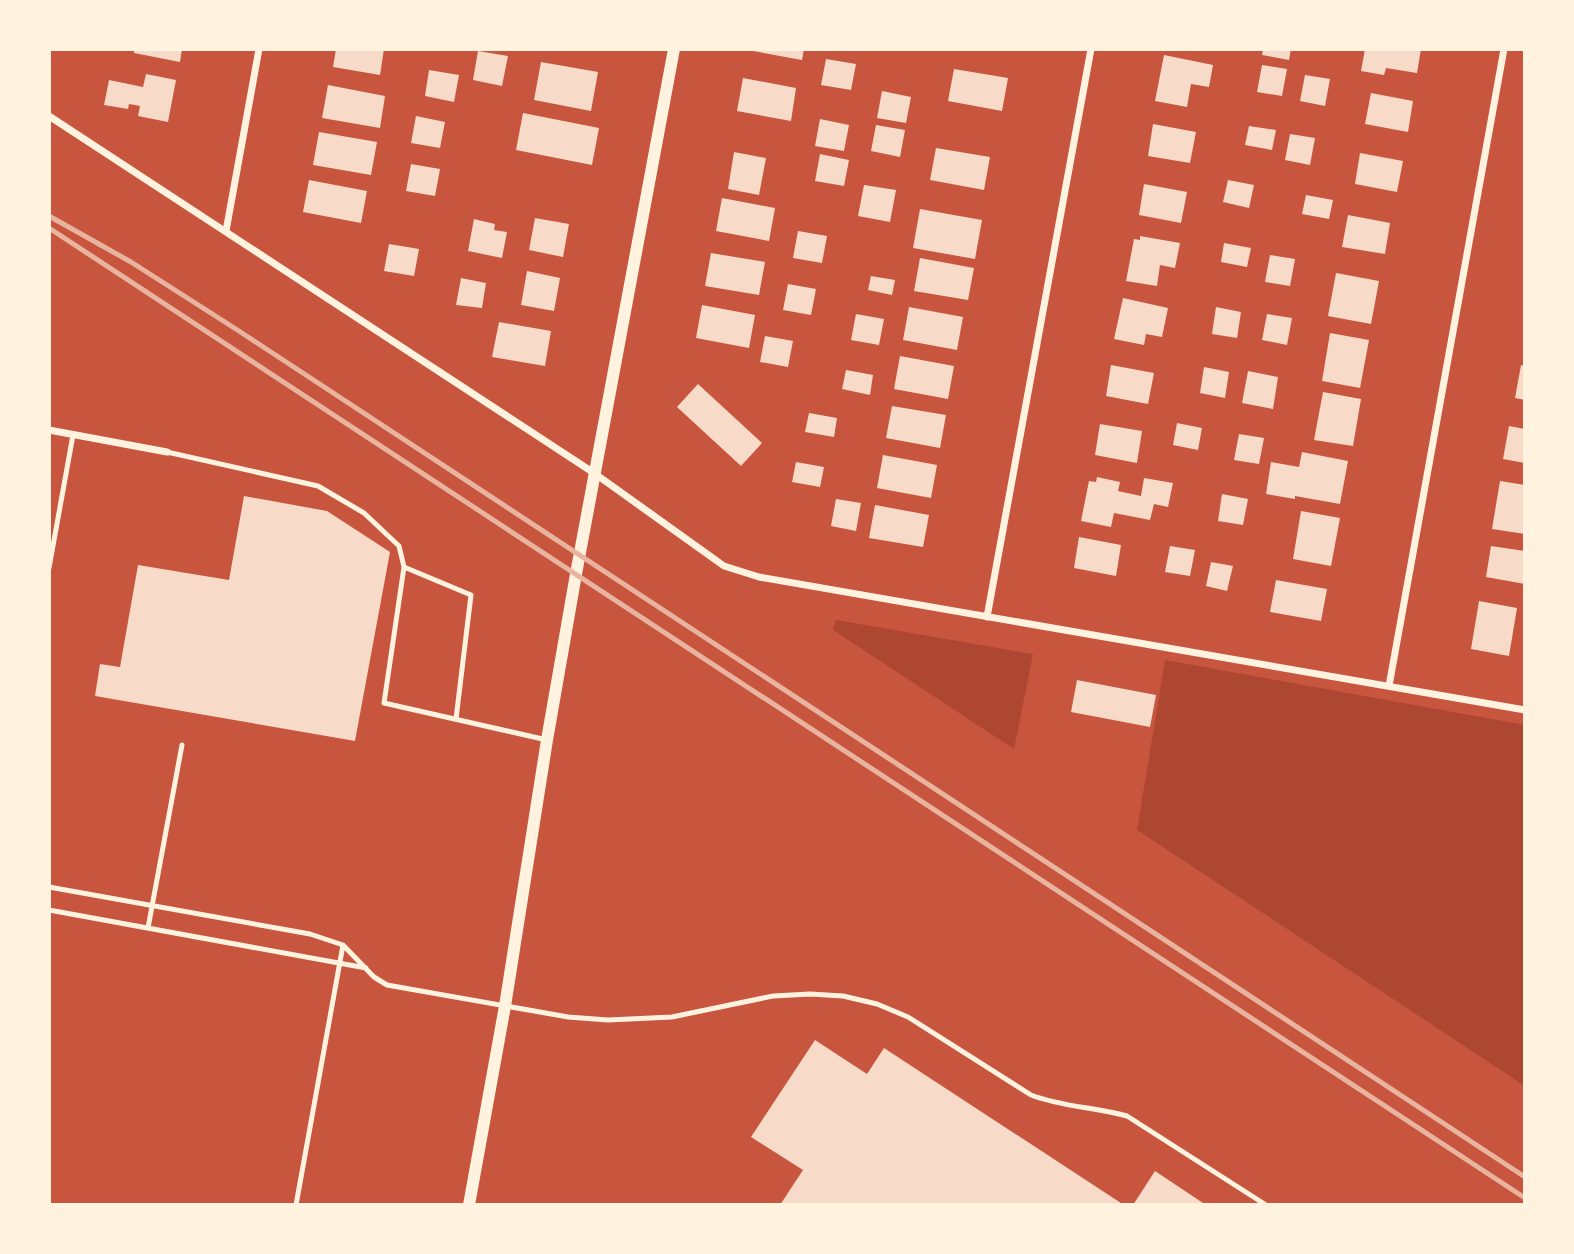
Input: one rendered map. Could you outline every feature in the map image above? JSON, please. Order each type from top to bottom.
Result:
[{"type":"street","points":[[226,231],[259,49]]},
{"type":"street","points":[[469,1205],[594,473],[674,49]]},
{"type":"street","points":[[987,617],[1091,49]]},
{"type":"street","points":[[1390,686],[1504,49]]},
{"type":"street","points":[[49,116],[594,473],[724,566],[759,577],[1525,710]]},
{"type":"street","points":[[49,430],[167,452]]},
{"type":"lane","points":[[49,568],[73,435]]},
{"type":"lane","points":[[167,452],[318,486],[364,513],[399,546],[404,567],[384,703],[547,740]]},
{"type":"lane","points":[[404,567],[471,595],[456,719]]},
{"type":"lane","points":[[148,928],[182,745]]},
{"type":"lane","points":[[49,887],[310,934],[343,946],[380,982],[394,987],[568,1017],[608,1020],[672,1017],[773,996],[810,994],[843,996],[877,1004],[908,1017],[1031,1095],[1045,1101],[1127,1116],[1266,1205]]},
{"type":"lane","points":[[49,910],[367,968]]},
{"type":"lane","points":[[296,1205],[343,946]]},
{"type":"shaded area","points":[[836,620],[1033,654],[1014,749],[833,630]]},
{"type":"shaded area","points":[[1165,660],[1525,725],[1525,1086],[1137,830]]},
{"type":"building","points":[[134,49],[182,49],[180,62],[134,53]]},
{"type":"building","points":[[336,49],[384,49],[380,75],[333,67]]},
{"type":"building","points":[[747,49],[804,49],[802,60]]},
{"type":"building","points":[[1263,49],[1291,49],[1289,60],[1262,55]]},
{"type":"building","points":[[1365,49],[1421,49],[1417,73],[1386,68],[1384,75],[1361,71]]},
{"type":"building","points":[[478,51],[508,56],[502,86],[473,80]]},
{"type":"building","points":[[1164,55],[1213,65],[1209,87],[1191,84],[1187,107],[1155,101]]},
{"type":"building","points":[[826,59],[856,64],[851,90],[821,85]]},
{"type":"building","points":[[541,62],[598,72],[591,111],[534,100]]},
{"type":"building","points":[[1262,65],[1287,69],[1282,96],[1257,92]]},
{"type":"building","points":[[954,69],[1008,78],[1002,111],[948,101]]},
{"type":"building","points":[[429,70],[459,75],[454,102],[425,96]]},
{"type":"building","points":[[146,74],[176,80],[168,122],[138,116],[140,106],[129,104],[128,109],[104,105],[109,80],[143,87]]},
{"type":"building","points":[[1305,75],[1330,79],[1325,106],[1300,101]]},
{"type":"building","points":[[743,78],[796,88],[791,121],[737,111]]},
{"type":"building","points":[[328,85],[385,96],[380,128],[322,118]]},
{"type":"building","points":[[882,91],[911,97],[906,123],[877,118]]},
{"type":"building","points":[[1371,93],[1413,101],[1408,132],[1365,124]]},
{"type":"building","points":[[523,113],[599,128],[592,165],[516,150]]},
{"type":"building","points":[[416,116],[445,122],[440,148],[411,143]]},
{"type":"building","points":[[820,119],[849,125],[844,151],[815,146]]},
{"type":"building","points":[[1153,124],[1196,132],[1190,163],[1148,156]]},
{"type":"building","points":[[876,125],[905,130],[900,157],[871,151]]},
{"type":"building","points":[[1249,126],[1276,130],[1272,150],[1245,145]]},
{"type":"building","points":[[319,132],[377,142],[371,175],[313,165]]},
{"type":"building","points":[[1290,134],[1315,138],[1310,165],[1285,160]]},
{"type":"building","points":[[936,148],[990,157],[984,190],[930,180]]},
{"type":"building","points":[[734,152],[766,158],[759,195],[728,189]]},
{"type":"building","points":[[1360,153],[1403,161],[1397,192],[1355,184]]},
{"type":"building","points":[[820,154],[849,160],[844,186],[815,181]]},
{"type":"building","points":[[411,164],[440,169],[435,196],[406,191]]},
{"type":"building","points":[[309,180],[367,191],[361,223],[303,212]]},
{"type":"building","points":[[1228,180],[1254,185],[1249,208],[1223,202]]},
{"type":"building","points":[[1144,184],[1187,192],[1181,223],[1139,215]]},
{"type":"building","points":[[864,185],[896,190],[890,222],[858,216]]},
{"type":"building","points":[[1306,195],[1333,200],[1329,219],[1302,214]]},
{"type":"building","points":[[722,198],[775,208],[769,241],[716,231]]},
{"type":"building","points":[[920,209],[982,220],[975,259],[913,248]]},
{"type":"building","points":[[1348,215],[1390,223],[1385,254],[1342,247]]},
{"type":"building","points":[[535,218],[569,224],[563,257],[529,250]]},
{"type":"building","points":[[474,219],[495,224],[494,230],[507,232],[502,258],[468,251]]},
{"type":"building","points":[[798,231],[827,236],[822,263],[793,258]]},
{"type":"building","points":[[1140,236],[1180,243],[1175,268],[1160,265],[1157,286],[1126,281],[1134,239],[1140,240]]},
{"type":"building","points":[[1224,243],[1251,248],[1247,267],[1221,262]]},
{"type":"building","points":[[389,244],[419,249],[414,276],[384,271]]},
{"type":"building","points":[[711,253],[765,262],[759,295],[705,286]]},
{"type":"building","points":[[1270,255],[1295,259],[1290,286],[1265,282]]},
{"type":"building","points":[[920,258],[974,268],[968,300],[914,291]]},
{"type":"building","points":[[527,271],[560,278],[554,311],[521,305]]},
{"type":"building","points":[[1336,273],[1379,281],[1371,324],[1328,316]]},
{"type":"building","points":[[871,276],[895,280],[892,295],[868,290]]},
{"type":"building","points":[[461,278],[486,283],[482,308],[456,305]]},
{"type":"building","points":[[788,284],[816,289],[811,315],[783,310]]},
{"type":"building","points":[[1123,298],[1168,308],[1162,337],[1146,334],[1144,345],[1114,339]]},
{"type":"building","points":[[702,305],[755,315],[749,348],[696,338]]},
{"type":"building","points":[[909,307],[963,317],[957,350],[903,340]]},
{"type":"building","points":[[1216,307],[1241,312],[1237,338],[1212,334]]},
{"type":"building","points":[[856,314],[884,319],[879,345],[851,340]]},
{"type":"building","points":[[1267,314],[1292,318],[1287,345],[1262,340]]},
{"type":"building","points":[[499,322],[551,331],[545,366],[492,357]]},
{"type":"building","points":[[1330,333],[1369,340],[1360,388],[1322,381]]},
{"type":"building","points":[[765,336],[793,341],[788,367],[760,362]]},
{"type":"building","points":[[900,356],[954,366],[948,399],[894,389]]},
{"type":"building","points":[[1111,365],[1154,373],[1148,404],[1106,396]]},
{"type":"building","points":[[1521,365],[1525,366],[1525,400],[1515,398]]},
{"type":"building","points":[[1204,367],[1229,372],[1225,398],[1200,393]]},
{"type":"building","points":[[846,370],[873,375],[870,395],[842,389]]},
{"type":"building","points":[[1248,371],[1278,377],[1273,409],[1242,403]]},
{"type":"building","points":[[698,384],[762,443],[741,466],[677,407]]},
{"type":"building","points":[[1323,392],[1361,399],[1353,446],[1314,440]]},
{"type":"building","points":[[892,406],[946,415],[940,448],[886,438]]},
{"type":"building","points":[[809,413],[837,418],[834,437],[805,432]]},
{"type":"building","points":[[1177,423],[1202,428],[1198,450],[1173,445]]},
{"type":"building","points":[[1100,424],[1142,431],[1137,463],[1095,455]]},
{"type":"building","points":[[1509,426],[1525,429],[1525,463],[1503,459]]},
{"type":"building","points":[[1239,434],[1264,438],[1259,464],[1234,460]]},
{"type":"building","points":[[1302,452],[1348,461],[1340,504],[1266,494],[1271,462],[1299,467]]},
{"type":"building","points":[[883,455],[937,465],[931,498],[877,488]]},
{"type":"building","points":[[796,462],[824,467],[820,487],[792,482]]},
{"type":"building","points":[[1097,477],[1120,482],[1118,491],[1141,496],[1144,478],[1173,483],[1168,507],[1154,504],[1150,520],[1114,513],[1111,527],[1081,521],[1089,481],[1096,482]]},
{"type":"building","points":[[1500,481],[1525,485],[1525,534],[1492,529]]},
{"type":"building","points":[[1222,494],[1248,499],[1243,525],[1218,521]]},
{"type":"building","points":[[244,496],[327,511],[390,552],[355,741],[95,696],[100,664],[120,667],[138,565],[229,580]]},
{"type":"building","points":[[836,499],[861,503],[856,531],[831,526]]},
{"type":"building","points":[[875,505],[929,515],[923,547],[869,538]]},
{"type":"building","points":[[1301,511],[1340,518],[1331,566],[1293,559]]},
{"type":"building","points":[[1079,537],[1121,545],[1116,576],[1074,568]]},
{"type":"building","points":[[1170,546],[1195,550],[1190,576],[1165,572]]},
{"type":"building","points":[[1491,546],[1525,551],[1525,584],[1486,577]]},
{"type":"building","points":[[1211,562],[1233,566],[1227,591],[1206,586]]},
{"type":"building","points":[[1276,580],[1327,589],[1321,621],[1270,612]]},
{"type":"building","points":[[1479,601],[1517,608],[1509,656],[1471,649]]},
{"type":"building","points":[[1077,680],[1156,695],[1150,727],[1071,712]]},
{"type":"building","points":[[815,1040],[867,1074],[884,1048],[1124,1205],[780,1205],[803,1170],[751,1137]]},
{"type":"building","points":[[1155,1171],[1206,1205],[1133,1205]]},
{"type":"railway","points":[[49,216],[131,262],[239,331],[1525,1177]]},
{"type":"railway","points":[[49,228],[1525,1198]]}]
